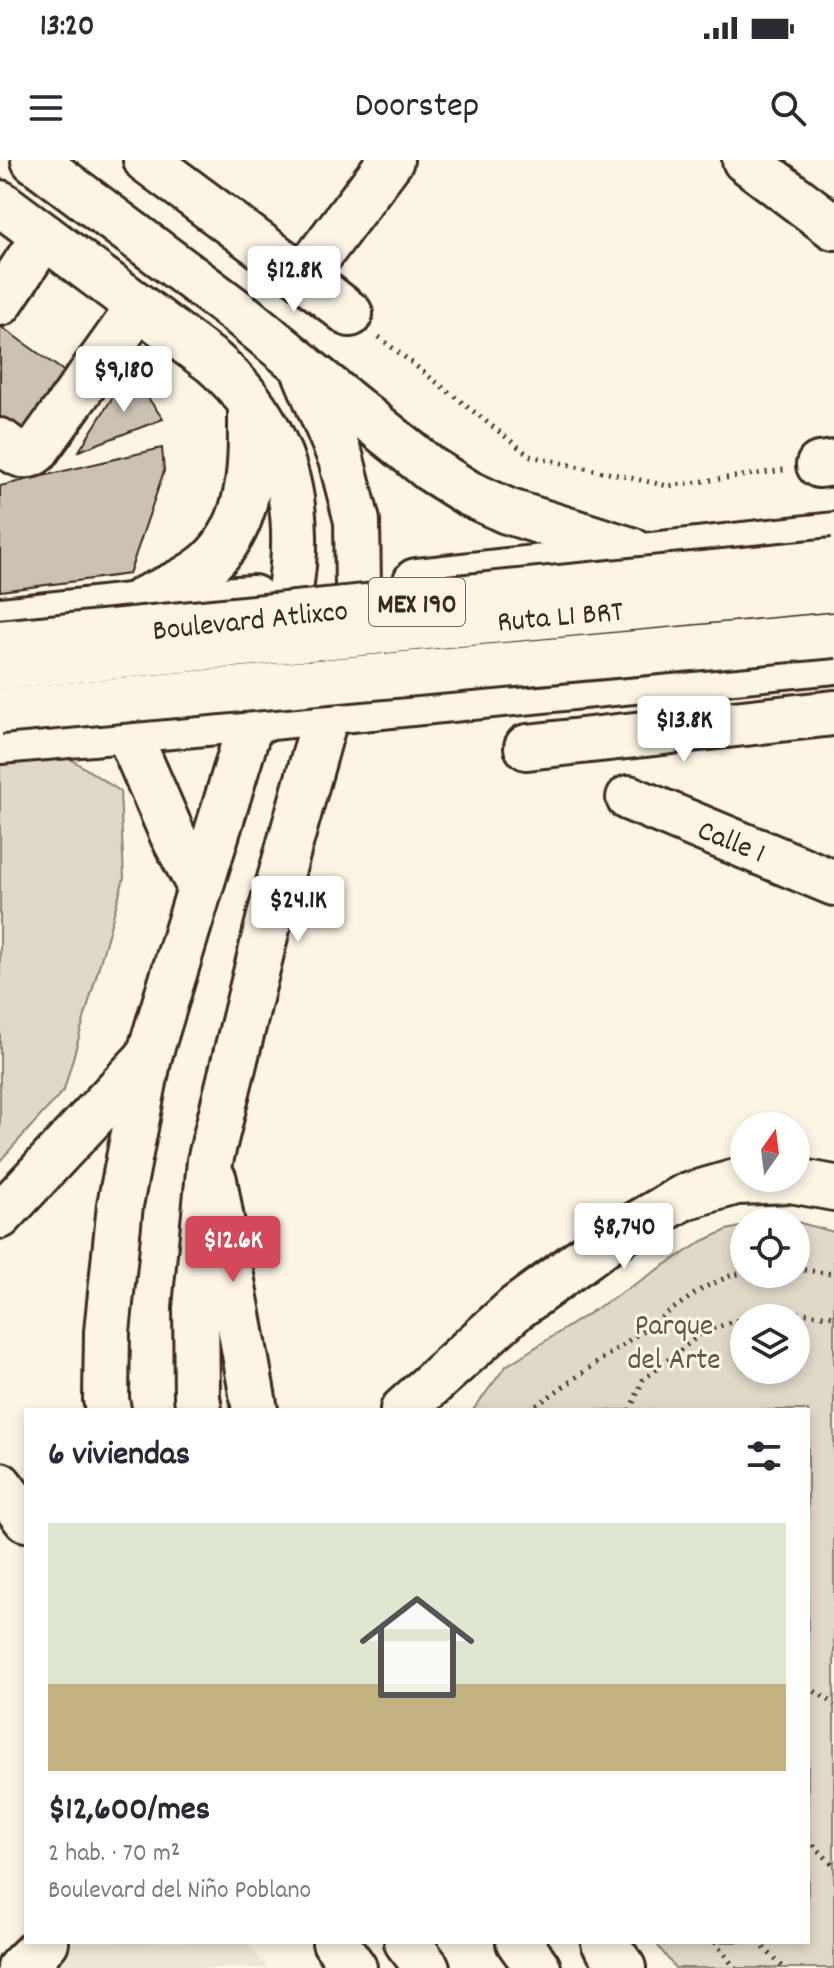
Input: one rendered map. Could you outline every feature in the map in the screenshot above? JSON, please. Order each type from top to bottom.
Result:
[{"type":"main road","points":[[34,160],[231,308],[430,469],[468,493],[507,511],[645,555]]},
{"type":"main road","points":[[146,160],[350,314]]},
{"type":"main road","points":[[303,277],[391,160]]},
{"type":"main road","points":[[745,160],[834,227]]},
{"type":"main road","points":[[0,203],[213,362],[242,390],[277,447],[291,493],[296,541],[289,596],[149,1056],[120,1205],[107,1332],[108,1408]]},
{"type":"main road","points":[[0,303],[44,236]]},
{"type":"main road","points":[[0,441],[23,456],[28,457],[36,451],[139,307]]},
{"type":"main road","points":[[199,1408],[196,1308],[210,1161],[272,908],[358,588],[357,521],[341,459],[302,365]]},
{"type":"main road","points":[[128,606],[172,587],[207,565],[232,535],[250,475],[250,403]]},
{"type":"main road","points":[[0,620],[128,606],[289,596],[834,535]]},
{"type":"main road","name":"Boulevard Atlixco","points":[[0,643],[834,561]]},
{"type":"main road","points":[[455,577],[448,596],[447,640],[459,679],[469,697]]},
{"type":"main road","name":"Ruta L1 BRT","points":[[0,667],[834,589]]},
{"type":"main road","points":[[127,730],[155,708],[169,682],[167,651],[160,638],[128,606]]},
{"type":"main road","name":"Ruta L1 BRT","points":[[0,687],[834,612]]},
{"type":"main road","name":"MEX 190","points":[[0,711],[834,635]]},
{"type":"main road","points":[[0,741],[834,661]]},
{"type":"main road","points":[[527,747],[834,713]]},
{"type":"main road","points":[[127,730],[173,836],[200,887]]},
{"type":"main road","name":"Calle 1","points":[[629,798],[834,883]]},
{"type":"main road","points":[[0,1216],[149,1056]]},
{"type":"main road","points":[[210,1161],[255,1408]]},
{"type":"main road","points":[[420,1402],[516,1308],[606,1242],[684,1197],[736,1182],[791,1180],[834,1188]]},
{"type":"main road","points":[[20,1968],[44,1944]]},
{"type":"main road","points":[[336,1944],[354,1968]]},
{"type":"main road","points":[[409,1944],[427,1968]]},
{"type":"main road","points":[[520,1944],[538,1968]]},
{"type":"main road","points":[[605,1944],[623,1968]]},
{"type":"path","points":[[350,314],[530,456],[668,486],[827,464]]},
{"type":"path","points":[[810,1271],[834,1274]]},
{"type":"path","points":[[533,1408],[703,1288],[730,1276]]},
{"type":"path","points":[[631,1408],[643,1380],[703,1332],[767,1310],[834,1316]]},
{"type":"path","points":[[810,1688],[834,1706]]},
{"type":"path","points":[[810,1841],[834,1866]]},
{"type":"path","points":[[717,1944],[735,1968]]},
{"type":"path","points":[[760,1944],[784,1968]]},
{"type":"shaded area","points":[[61,1944],[249,1944],[267,1968],[36,1968]]},
{"type":"green space","points":[[57,750],[120,791],[124,878],[64,1090],[0,1161],[0,755]]},
{"type":"green space","name":"Parque del Arte","points":[[810,1226],[834,1232],[834,1968],[675,1968],[657,1944],[810,1944],[810,1408],[474,1408],[506,1366],[703,1241],[730,1229],[730,1288],[810,1288]]},
{"type":"building","points":[[0,326],[72,377],[26,442],[0,424]]},
{"type":"building","points":[[129,371],[163,419],[79,451]]},
{"type":"building","points":[[162,448],[164,471],[129,574],[0,591],[0,486]]}]
